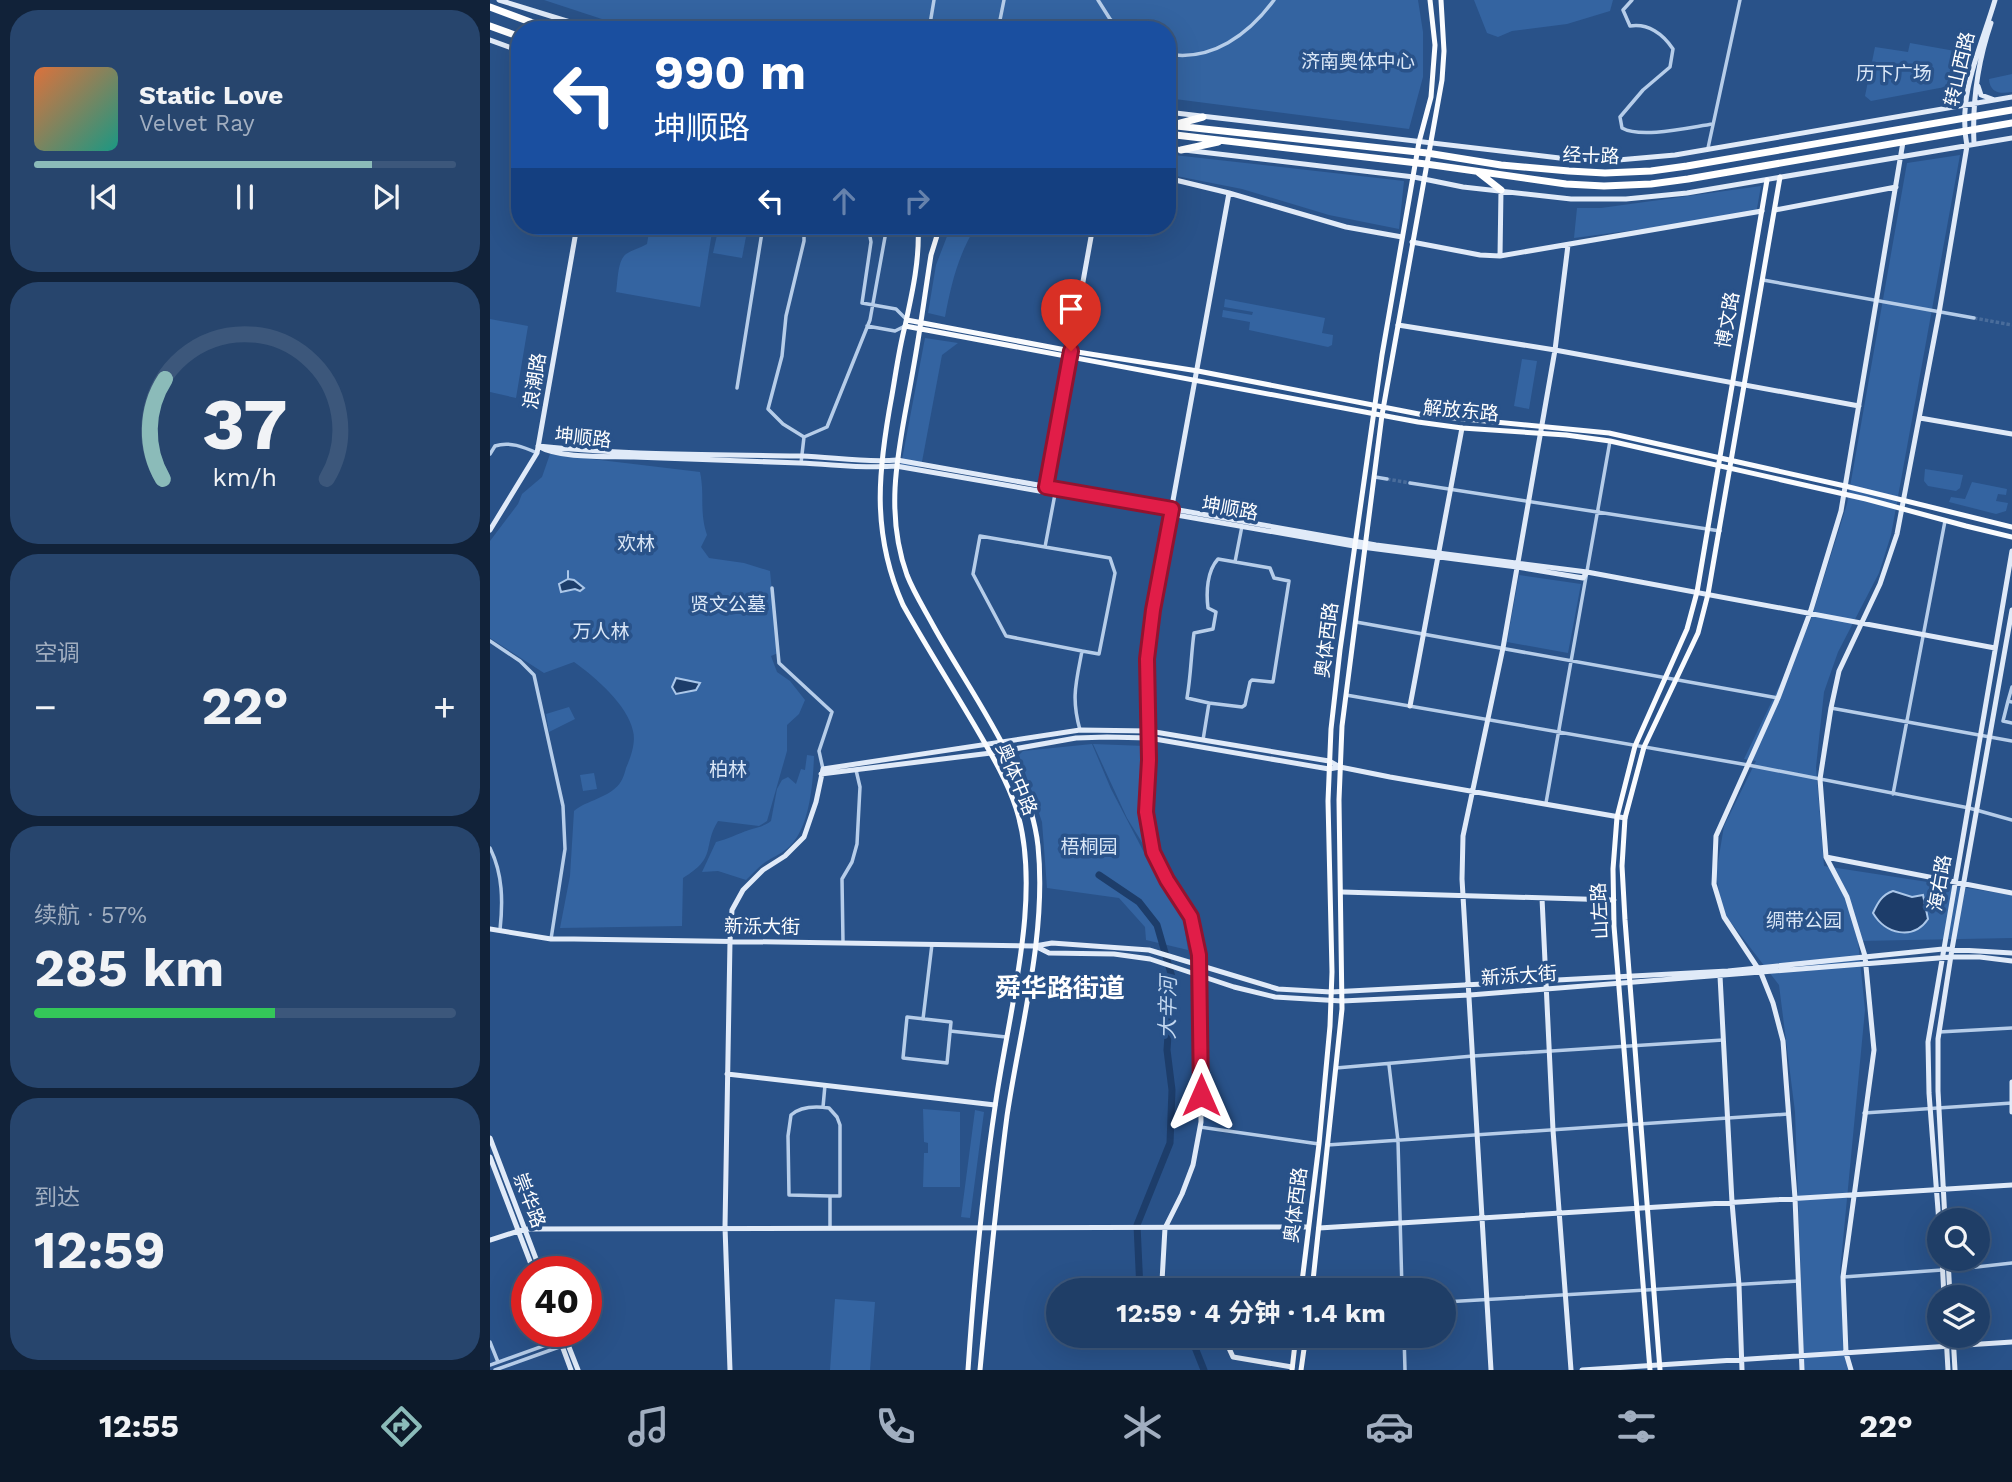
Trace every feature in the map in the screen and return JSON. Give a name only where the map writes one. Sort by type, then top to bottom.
[{"type":"highway","points":[[491,4],[531,21]]},
{"type":"highway","points":[[490,26],[511,34]]},
{"type":"highway","name":"经十路","points":[[1176,126],[1427,153],[1501,166],[1605,173],[1651,172],[2012,110]]},
{"type":"highway","points":[[1176,124],[1203,117]]},
{"type":"highway","name":"经十路","points":[[1416,163],[1566,184],[1651,184],[2012,123]]},
{"type":"highway","points":[[1176,135],[1416,163]]},
{"type":"highway","points":[[1181,150],[1226,141]]},
{"type":"highway","points":[[1477,172],[1502,190]]},
{"type":"main road","name":"奥体西路","points":[[1302,1278],[1326,1080],[1331,1000],[1329,761],[1340,650],[1374,405],[1419,142],[1429,108],[1434,74],[1435,45],[1430,0]]},
{"type":"main road","name":"奥体西路","points":[[1313,1278],[1343,992],[1340,745],[1382,415],[1442,80],[1444,51],[1441,0]]},
{"type":"main road","name":"博文路","points":[[1731,468],[1780,177]]},
{"type":"main road","name":"博文路","points":[[1718,465],[1767,180]]},
{"type":"main road","name":"奥体中路","points":[[917,235],[915,276],[880,464],[879,495],[883,546],[894,583],[908,615],[991,753],[1016,808],[1023,835],[1026,896],[978,1229],[968,1370]]},
{"type":"main road","name":"奥体中路","points":[[937,235],[931,255],[897,463],[893,507],[896,532],[908,576],[921,604],[1012,765],[1035,825],[1039,867],[1035,946],[1007,1116],[980,1370]]},
{"type":"main road","name":"解放东路","points":[[906,323],[1462,428],[1609,433],[1845,486],[1945,520],[2012,537]]},
{"type":"main road","name":"解放东路","points":[[1071,354],[1198,370],[1458,420],[1541,429],[1610,441],[1844,494],[2012,527]]},
{"type":"main road","name":"山左路","points":[[1650,1367],[1613,869],[1617,816],[1634,746],[1687,629],[1697,592],[1718,465]]},
{"type":"main road","name":"山左路","points":[[1660,1367],[1622,866],[1625,818],[1644,747],[1698,633],[1709,594],[1731,468]]},
{"type":"main road","points":[[1292,1369],[1294,1348]]},
{"type":"main road","points":[[1301,1370],[1304,1348]]},
{"type":"street","points":[[499,0],[567,21]]},
{"type":"street","points":[[930,21],[934,0]]},
{"type":"street","points":[[1000,21],[1004,0]]},
{"type":"street","points":[[1098,0],[1110,19],[1107,21]]},
{"type":"street","points":[[1176,54],[1196,55],[1233,41],[1251,26],[1274,0]]},
{"type":"street","points":[[1632,0],[1623,10],[1630,26],[1647,26],[1667,39],[1673,49],[1670,67],[1643,90],[1620,117],[1622,128],[1628,132],[1652,132],[1713,124]]},
{"type":"street","points":[[1708,149],[1740,0]]},
{"type":"street","name":"转山西路","points":[[1974,145],[1973,104],[1983,50],[1997,0]]},
{"type":"street","name":"转山西路","points":[[1967,146],[1964,106],[1976,55],[1997,0]]},
{"type":"street","points":[[490,40],[511,48]]},
{"type":"street","points":[[1977,79],[1981,94],[1995,100]]},
{"type":"street","points":[[1973,104],[2012,97]]},
{"type":"street","name":"经十路","points":[[1176,113],[1568,159],[1618,160],[1647,159],[1973,104]]},
{"type":"street","points":[[1176,150],[1414,177],[1571,199],[1626,199],[1687,193],[2012,138]]},
{"type":"street","points":[[1802,1370],[1795,1198],[1783,1041],[1773,1003],[1761,973],[1755,968],[1724,917],[1714,884],[1716,836],[1777,698],[1810,613],[1841,511],[1903,142]]},
{"type":"street","points":[[1851,1370],[1846,1353],[1843,1277],[1852,1195],[1874,1050],[1865,956],[1847,897],[1826,857],[1821,779],[1839,671],[1880,584],[1897,534],[1940,313],[1967,146]]},
{"type":"street","points":[[1176,180],[1346,227],[1402,237]]},
{"type":"street","points":[[1774,210],[1896,187]]},
{"type":"street","points":[[1500,256],[1502,190]]},
{"type":"street","points":[[1162,1278],[1165,1228],[1193,1165],[1200,1127],[1200,965],[1191,917],[1153,852],[1146,812],[1149,734],[1146,704],[1147,659],[1153,610],[1229,193]]},
{"type":"street","points":[[1412,242],[1480,255],[1500,256],[1762,211]]},
{"type":"street","name":"浪潮路","points":[[490,530],[538,450],[575,235]]},
{"type":"street","points":[[737,388],[762,235]]},
{"type":"street","points":[[804,235],[786,316],[782,356],[768,409],[783,424],[804,437]]},
{"type":"street","points":[[867,327],[895,331],[906,323],[897,309],[862,303],[870,235]]},
{"type":"street","points":[[804,437],[827,427],[867,327],[885,235]]},
{"type":"street","points":[[1046,487],[1091,235]]},
{"type":"street","points":[[871,242],[883,244]]},
{"type":"street","points":[[1491,1370],[1463,836],[1503,648],[1555,350],[1568,245]]},
{"type":"street","points":[[1763,280],[1974,318]]},
{"type":"street","points":[[1398,325],[1555,350],[1858,406]]},
{"type":"street","points":[[1920,418],[2012,434]]},
{"type":"street","points":[[1410,706],[1462,428]]},
{"type":"street","points":[[801,459],[804,437]]},
{"type":"street","points":[[1546,803],[1610,441]]},
{"type":"street","points":[[490,454],[495,446],[504,443],[538,450]]},
{"type":"street","name":"坤顺路","points":[[538,450],[897,463],[1046,487],[1056,491]]},
{"type":"street","name":"坤顺路","points":[[897,463],[1355,543]]},
{"type":"street","points":[[1374,477],[1387,479]]},
{"type":"street","points":[[1410,483],[1720,531]]},
{"type":"street","points":[[1045,547],[1056,491]]},
{"type":"street","name":"坤顺路","points":[[1172,511],[1242,526],[1355,543],[1517,565],[1526,562],[1587,572],[1995,648]]},
{"type":"street","points":[[1893,794],[1945,520]]},
{"type":"street","points":[[1235,562],[1242,526]]},
{"type":"street","points":[[980,536],[1110,558],[1115,573],[1099,654],[1082,651],[1006,636],[973,574],[980,536]]},
{"type":"street","name":"海右路","points":[[1943,1208],[1930,1109],[1928,1042],[2012,551]]},
{"type":"street","points":[[1218,559],[1270,568],[1274,578],[1289,582],[1273,682],[1252,680],[1245,705],[1242,707],[1209,703],[1187,698],[1193,667],[1190,661],[1194,632],[1213,629],[1216,612],[1208,608],[1206,597],[1212,566],[1218,559]]},
{"type":"street","points":[[730,1370],[725,1227],[732,910],[743,890],[804,837],[816,802],[822,771],[819,751],[832,712],[779,663],[772,588]]},
{"type":"street","name":"海右路","points":[[1939,1208],[1939,1032],[2012,610]]},
{"type":"street","points":[[1356,622],[1777,698]]},
{"type":"street","points":[[490,641],[520,661],[534,675],[563,806],[565,849],[551,939]]},
{"type":"street","points":[[1080,730],[1074,706],[1074,688],[1082,651]]},
{"type":"street","points":[[2012,687],[2003,721],[2012,723]]},
{"type":"street","points":[[1346,695],[1748,765],[1969,808],[2012,820]]},
{"type":"street","points":[[1203,740],[1209,703]]},
{"type":"street","points":[[1831,708],[2012,741]]},
{"type":"street","points":[[822,771],[1080,730],[1149,734],[1329,761],[1340,767],[1625,818]]},
{"type":"street","points":[[822,771],[991,753],[1076,738],[1149,734],[1329,769],[1340,767]]},
{"type":"street","points":[[843,942],[842,879],[858,844],[860,787],[856,769]]},
{"type":"street","points":[[490,848],[498,865],[502,896],[500,930]]},
{"type":"street","points":[[1826,857],[2012,893]]},
{"type":"street","points":[[1342,892],[1614,901]]},
{"type":"street","points":[[1542,898],[1553,1130],[1571,1370]]},
{"type":"street","name":"新泺大街","points":[[490,929],[551,939],[1035,946],[1052,943],[1116,946],[1152,951],[1278,989],[1331,992],[1470,986],[1619,975],[1630,978],[1720,976],[1951,957],[2012,961]]},
{"type":"street","points":[[923,1018],[932,944]]},
{"type":"street","name":"新泺大街","points":[[1035,946],[1049,953],[1114,954],[1166,964],[1234,987],[1275,997],[1342,1001],[1470,995],[1620,983],[1630,978],[1943,948],[2012,953]]},
{"type":"street","points":[[1720,976],[1742,1370]]},
{"type":"street","points":[[907,1017],[951,1022],[950,1031],[947,1063],[903,1058],[907,1017]]},
{"type":"street","points":[[1939,1032],[2012,1028]]},
{"type":"street","points":[[950,1031],[1006,1037]]},
{"type":"street","points":[[1336,1068],[1723,1040]]},
{"type":"street","points":[[1389,1064],[1398,1141],[1402,1278]]},
{"type":"street","points":[[727,1074],[995,1105]]},
{"type":"street","points":[[2012,1082],[2012,1112]]},
{"type":"street","points":[[823,1107],[825,1085]]},
{"type":"street","points":[[1864,1113],[2012,1104]]},
{"type":"street","points":[[811,1106],[829,1108],[837,1117],[839,1125],[840,1196],[830,1196],[789,1195],[790,1115],[811,1106]]},
{"type":"street","points":[[1327,1145],[1788,1114]]},
{"type":"street","points":[[1200,1127],[1319,1144]]},
{"type":"street","name":"崇华路","points":[[490,1138],[529,1256]]},
{"type":"street","name":"崇华路","points":[[490,1157],[534,1256]]},
{"type":"street","points":[[1319,1227],[2012,1185]]},
{"type":"street","points":[[830,1196],[830,1228]]},
{"type":"street","points":[[490,1240],[521,1229],[1308,1227]]},
{"type":"street","points":[[1990,1265],[2012,1263]]},
{"type":"street","points":[[1843,1277],[1930,1271]]},
{"type":"street","points":[[1456,1301],[1798,1281]]},
{"type":"street","points":[[490,1342],[498,1362]]},
{"type":"street","points":[[1990,1343],[2012,1342]]},
{"type":"street","points":[[490,1365],[548,1347]]},
{"type":"street","points":[[495,1370],[551,1347]]},
{"type":"street","points":[[562,1347],[571,1370]]},
{"type":"street","points":[[569,1347],[578,1370]]},
{"type":"street","points":[[1229,1348],[1233,1357],[1292,1369]]},
{"type":"street","points":[[1404,1348],[1405,1370]]},
{"type":"street","points":[[1583,1370],[1927,1348]]},
{"type":"street","points":[[1948,1370],[1950,1348]]},
{"type":"street","points":[[1950,1348],[1955,1370]]},
{"type":"green space","name":"济南奥体中心","points":[[544,0],[1418,0],[1423,32],[1423,77],[1409,129],[1176,99],[1176,21],[608,21]]},
{"type":"green space","points":[[1474,0],[1613,0],[1610,11],[1567,24],[1512,31],[1498,37],[1487,33]]},
{"type":"green space","name":"历下广场","points":[[1910,43],[1972,54],[1966,83],[1871,101],[1865,96],[1875,47],[1908,52]]},
{"type":"green space","points":[[2012,74],[2012,92],[2000,92],[1991,87],[1989,79]]},
{"type":"green space","points":[[1176,155],[1404,181],[1399,229],[1329,215],[1242,189],[1176,176]]},
{"type":"green space","name":"绸带公园","points":[[1960,155],[1891,535],[1879,573],[1838,652],[1824,692],[1816,767],[1824,866],[2012,895],[2012,938],[1858,941],[1865,1010],[1840,1272],[1850,1370],[1804,1370],[1795,1112],[1779,985],[1722,911],[1716,874],[1724,826],[1756,761],[1744,759],[1810,622],[1847,504],[1907,163]]},
{"type":"green space","points":[[1761,186],[1756,214],[1574,238],[1577,208],[1601,208]]},
{"type":"green space","points":[[648,235],[712,235],[700,307],[616,292],[619,266],[623,257],[647,244]]},
{"type":"green space","points":[[717,235],[746,235],[742,258],[713,253]]},
{"type":"green space","points":[[948,235],[971,235],[956,270],[945,317],[928,313],[936,265]]},
{"type":"green space","points":[[1225,299],[1325,318],[1322,333],[1333,335],[1332,345],[1328,347],[1249,330],[1250,322],[1222,317],[1223,310],[1252,315],[1253,312],[1224,307]]},
{"type":"green space","points":[[490,319],[528,326],[516,398],[490,392]]},
{"type":"green space","points":[[925,338],[958,343],[942,355],[921,467],[901,465]]},
{"type":"green space","points":[[1522,359],[1537,361],[1529,409],[1514,406]]},
{"type":"green space","points":[[550,454],[700,472],[707,535],[701,547],[709,558],[744,563],[770,571],[778,653],[771,656],[777,672],[790,681],[805,700],[799,714],[787,725],[787,751],[767,821],[759,826],[718,821],[705,858],[694,871],[683,878],[682,926],[560,928],[570,876],[574,811],[610,792],[620,783],[634,740],[630,721],[617,701],[574,662],[544,673],[490,638],[490,541],[518,504],[522,494],[542,477]]},
{"type":"green space","points":[[1925,469],[1963,475],[1960,488],[1956,491],[1928,486],[1924,481]]},
{"type":"green space","points":[[1972,482],[2007,489],[2006,495],[1998,494],[1996,501],[2008,503],[2006,511],[1996,514],[1949,502],[1951,497],[1965,499]]},
{"type":"green space","points":[[1519,575],[1581,584],[1568,653],[1507,642]]},
{"type":"green space","points":[[569,707],[575,719],[549,732],[546,714]]},
{"type":"green space","name":"梧桐园","points":[[1092,744],[1111,789],[1162,887],[1183,919],[1188,950],[1146,940],[1145,927],[1119,898],[1047,888],[1042,822],[1019,755],[1023,751]]},
{"type":"green space","points":[[1093,744],[1145,746],[1141,815],[1146,849],[1127,818]]},
{"type":"green space","points":[[807,755],[814,756],[809,804],[802,827],[790,846],[764,863],[746,880],[718,871],[702,872],[716,842],[771,821],[777,789],[782,780],[788,777],[796,784],[801,769],[805,770]]},
{"type":"green space","points":[[594,773],[597,789],[583,791],[580,775]]},
{"type":"green space","points":[[923,1109],[960,1112],[960,1187],[923,1187],[924,1153],[928,1153],[928,1143],[924,1142]]},
{"type":"green space","points":[[975,1110],[984,1112],[970,1218],[961,1217]]},
{"type":"green space","points":[[835,1299],[875,1302],[870,1370],[830,1370]]},
{"type":"shaded area","points":[[568,579],[584,588],[580,591],[575,589],[561,592],[559,584]]},
{"type":"shaded area","points":[[676,678],[700,683],[696,690],[676,694],[672,687]]},
{"type":"shaded area","points":[[1893,891],[1912,897],[1923,895],[1928,919],[1922,926],[1915,930],[1899,932],[1878,920],[1873,913],[1875,909],[1883,897]]},
{"type":"waterway","points":[[568,571],[568,579]]},
{"type":"waterway","name":"大辛河","points":[[1099,875],[1139,902],[1157,925],[1172,977],[1167,1050],[1172,1090],[1170,1143],[1137,1225],[1139,1278]]},
{"type":"waterway","name":"大辛河","points":[[1195,1348],[1204,1370]]},
{"type":"tunnel","points":[[1974,318],[2012,325]]},
{"type":"tunnel","points":[[1387,479],[1410,483]]},
{"type":"district","name":"舜华路街道","points":[[1060,988]]},
{"type":"route","points":[[1071,351],[1046,487],[1172,509],[1153,610],[1147,659],[1149,760],[1146,812],[1147,829],[1156,861],[1191,917],[1199,955],[1201,1095]]},
{"type":"park label","name":"欢林","points":[[636,543]]},
{"type":"park label","name":"贤文公墓","points":[[728,604]]},
{"type":"park label","name":"万人林","points":[[601,631]]},
{"type":"park label","name":"柏林","points":[[728,769]]}]
